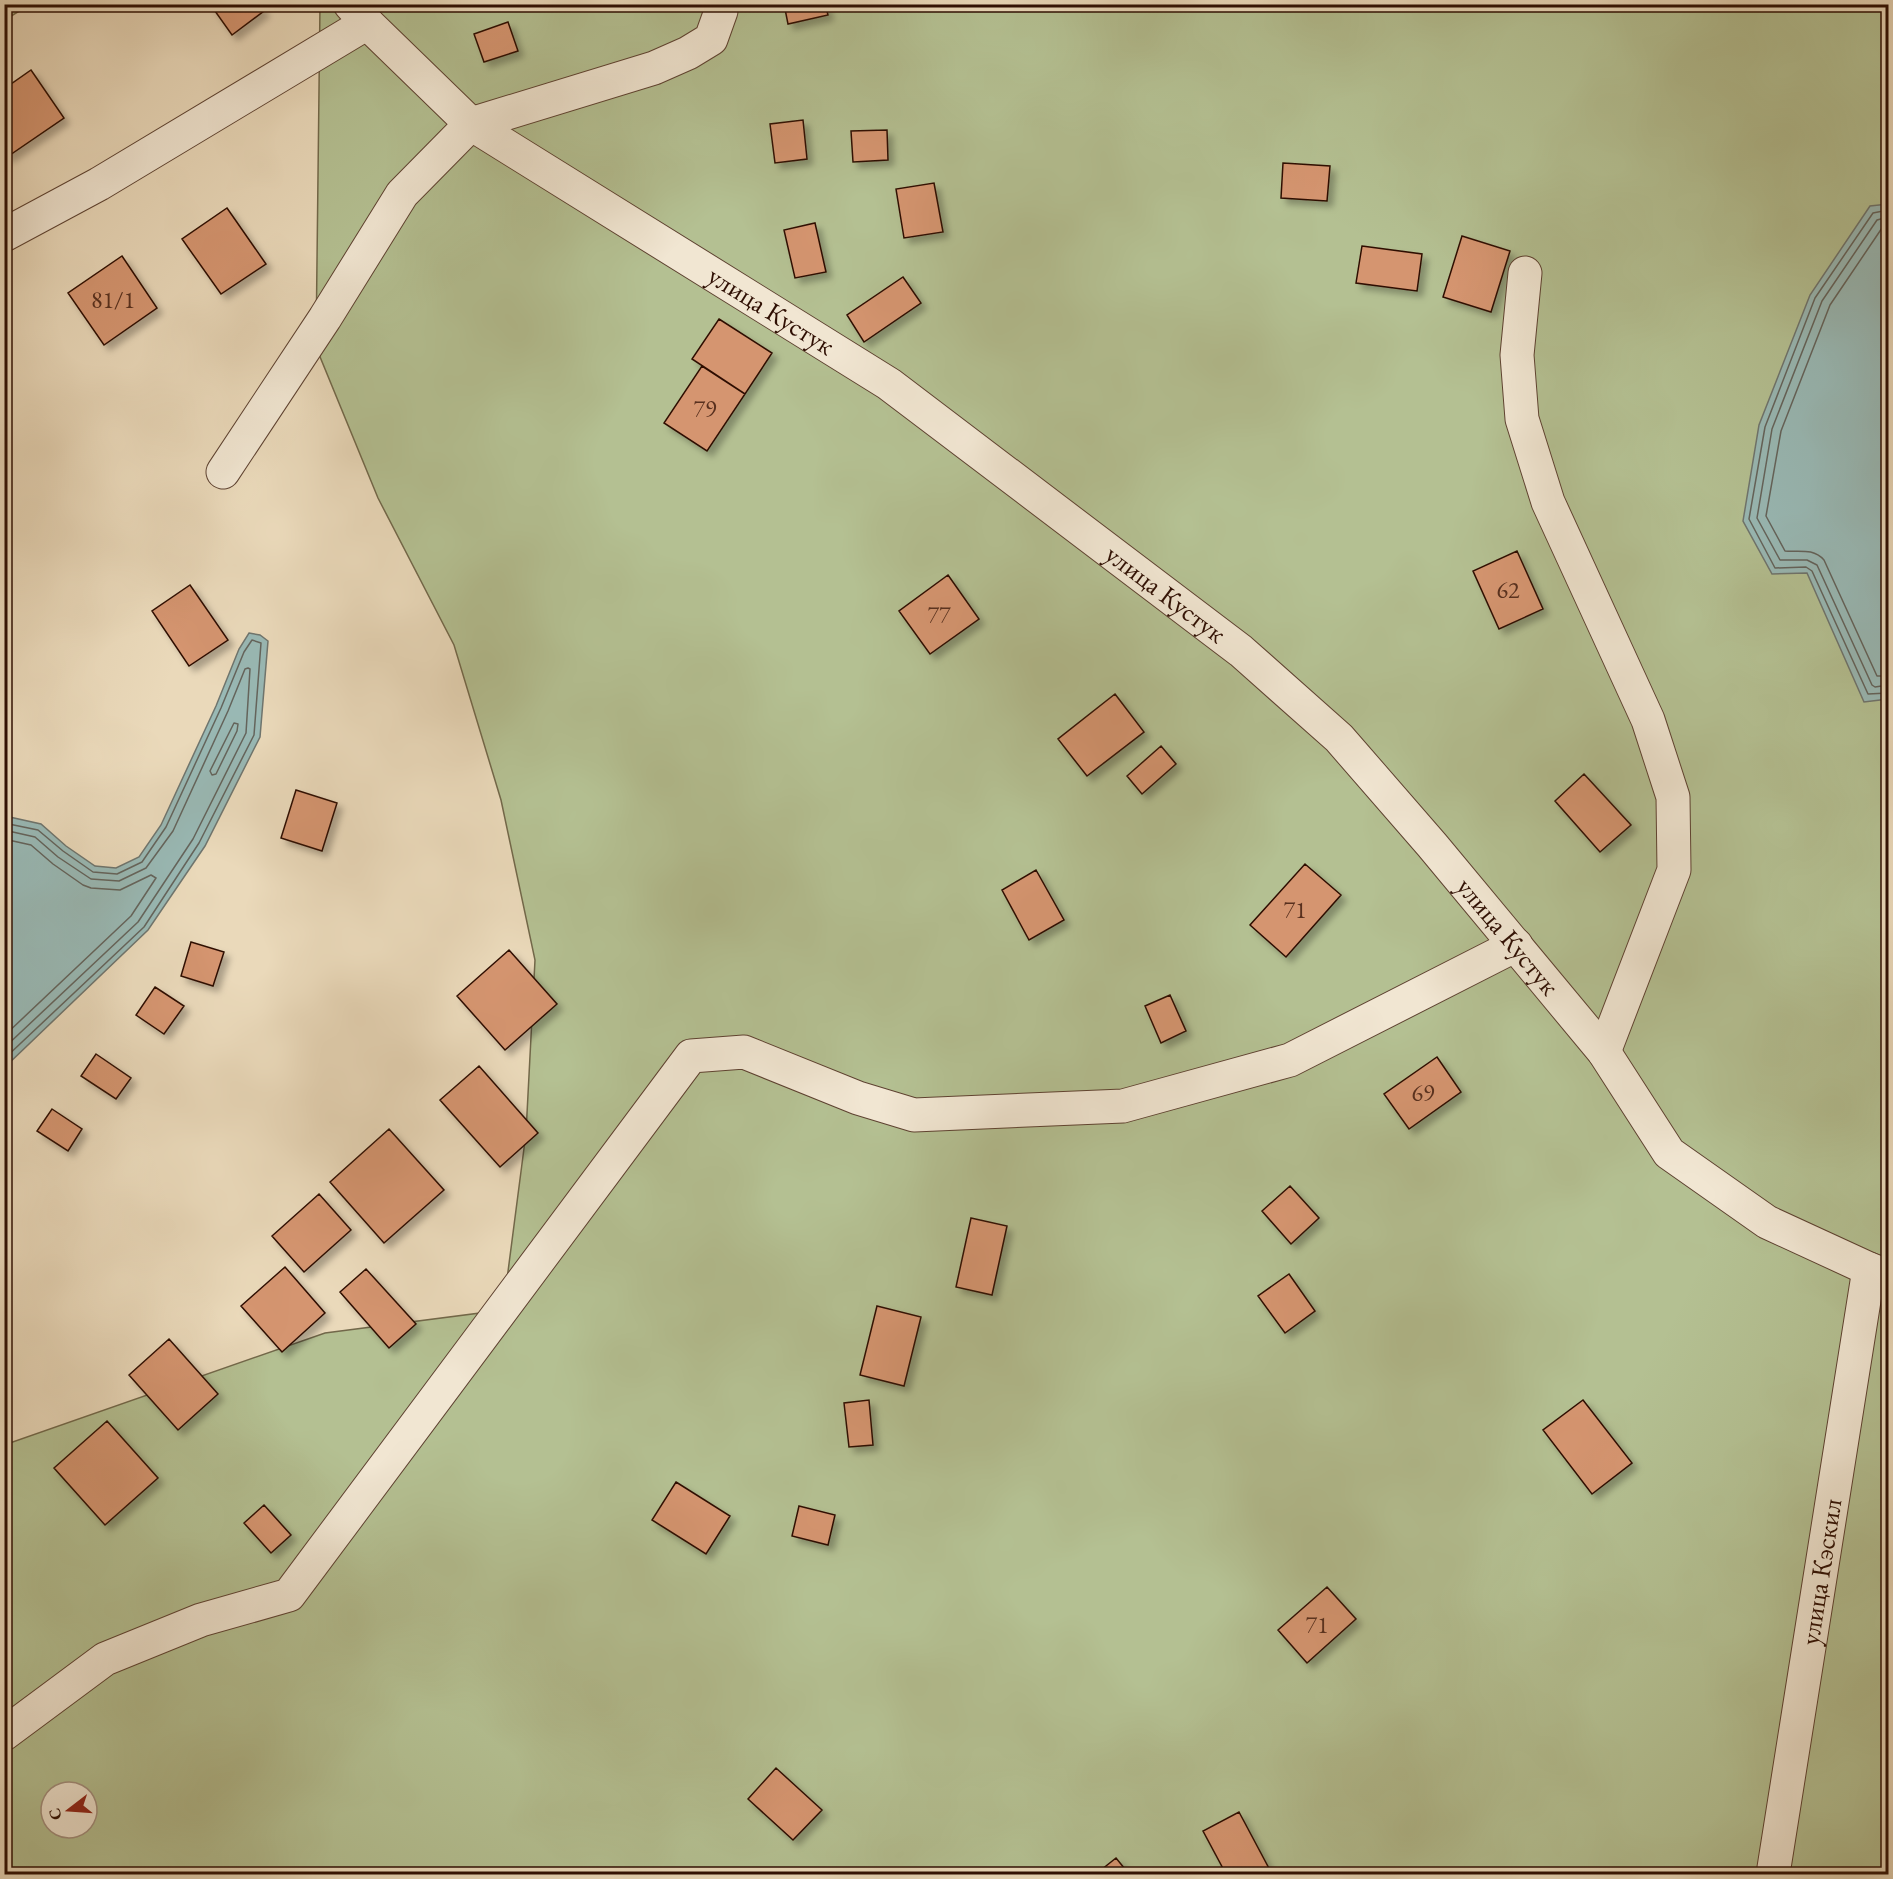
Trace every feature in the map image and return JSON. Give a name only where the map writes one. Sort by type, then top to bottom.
[{"type":"street","points":[[223,472],[325,318],[402,194],[471,124],[654,68],[688,53],[711,39],[721,4]]},
{"type":"street","points":[[4,235],[99,184],[358,14]]},
{"type":"street","name":"улица Кустук","points":[[358,14],[471,124],[889,384],[1241,651],[1339,738],[1432,845],[1604,1052],[1669,1153],[1767,1222],[1879,1273]]},
{"type":"street","points":[[1526,273],[1517,355],[1522,419],[1548,502],[1648,720],[1673,797],[1674,870],[1604,1052]]},
{"type":"street","points":[[4,1734],[105,1659],[201,1620],[289,1595],[691,1056],[744,1052],[858,1098],[914,1115],[1123,1106],[1290,1060],[1516,945]]},
{"type":"street","name":"улица Кэскил","points":[[1773,1875],[1879,1273]]},
{"type":"green space","points":[[5,4],[29,4],[29,5],[5,20]]},
{"type":"green space","points":[[320,5],[1888,5],[1888,1874],[5,1874],[4,1445],[325,1333],[503,1310],[526,1133],[535,960],[501,800],[454,645],[378,498],[316,347]]},
{"type":"water","points":[[1888,204],[1888,699],[1864,702],[1807,573],[1772,574],[1743,521],[1759,425],[1810,295],[1870,206]]},
{"type":"water","points":[[249,633],[260,635],[268,641],[260,737],[205,846],[148,930],[5,1067],[5,816],[41,824],[66,846],[95,866],[116,868],[139,857],[161,825],[216,706],[239,649]]},
{"type":"building","points":[[210,4],[259,4],[264,11],[232,35]]},
{"type":"building","points":[[784,4],[825,4],[828,15],[788,24]]},
{"type":"building","points":[[508,22],[518,51],[484,62],[474,34]]},
{"type":"building","points":[[31,70],[64,118],[7,157],[4,153],[4,89]]},
{"type":"building","points":[[803,120],[807,159],[775,163],[770,124]]},
{"type":"building","points":[[887,130],[888,160],[853,162],[851,131]]},
{"type":"building","points":[[1283,163],[1330,166],[1327,201],[1281,198]]},
{"type":"building","points":[[934,183],[943,232],[904,238],[896,189]]},
{"type":"building","points":[[227,208],[266,264],[221,294],[182,239]]},
{"type":"building","points":[[815,223],[826,272],[795,278],[784,230]]},
{"type":"building","points":[[1462,236],[1510,251],[1491,312],[1443,297]]},
{"type":"building","points":[[1362,246],[1422,254],[1417,291],[1356,283]]},
{"type":"building","points":[[122,256],[157,308],[104,345],[68,293]]},
{"type":"building","points":[[903,277],[921,303],[864,342],[847,315]]},
{"type":"building","points":[[719,319],[772,353],[745,394],[692,359]]},
{"type":"building","points":[[702,366],[745,394],[707,451],[664,423]]},
{"type":"building","points":[[1517,551],[1543,609],[1499,629],[1473,571]]},
{"type":"building","points":[[948,575],[979,619],[930,654],[899,611]]},
{"type":"building","points":[[190,585],[228,640],[189,666],[152,611]]},
{"type":"building","points":[[1115,694],[1144,732],[1087,776],[1058,739]]},
{"type":"building","points":[[1161,746],[1176,764],[1142,794],[1127,776]]},
{"type":"building","points":[[1584,774],[1631,825],[1600,852],[1555,801]]},
{"type":"building","points":[[296,790],[337,803],[322,851],[281,838]]},
{"type":"building","points":[[1305,864],[1341,895],[1286,957],[1250,925]]},
{"type":"building","points":[[1036,870],[1064,920],[1029,940],[1002,890]]},
{"type":"building","points":[[191,942],[224,952],[213,986],[181,976]]},
{"type":"building","points":[[509,950],[557,1004],[505,1050],[457,996]]},
{"type":"building","points":[[155,987],[184,1006],[164,1034],[136,1015]]},
{"type":"building","points":[[1170,995],[1186,1031],[1161,1043],[1145,1006]]},
{"type":"building","points":[[96,1054],[131,1078],[116,1099],[81,1076]]},
{"type":"building","points":[[1437,1057],[1461,1092],[1409,1129],[1384,1094]]},
{"type":"building","points":[[479,1066],[538,1133],[500,1167],[440,1100]]},
{"type":"building","points":[[52,1109],[82,1129],[68,1151],[37,1131]]},
{"type":"building","points":[[389,1129],[444,1190],[384,1243],[330,1182]]},
{"type":"building","points":[[1290,1186],[1319,1218],[1291,1244],[1262,1211]]},
{"type":"building","points":[[319,1194],[351,1230],[304,1272],[272,1236]]},
{"type":"building","points":[[971,1218],[1007,1226],[992,1295],[956,1287]]},
{"type":"building","points":[[285,1267],[325,1313],[282,1352],[241,1306]]},
{"type":"building","points":[[366,1269],[416,1324],[389,1348],[340,1292]]},
{"type":"building","points":[[1289,1274],[1315,1311],[1285,1333],[1258,1296]]},
{"type":"building","points":[[877,1306],[921,1317],[904,1386],[860,1375]]},
{"type":"building","points":[[169,1339],[218,1394],[178,1430],[129,1375]]},
{"type":"building","points":[[869,1400],[873,1445],[849,1447],[844,1403]]},
{"type":"building","points":[[1583,1400],[1632,1463],[1592,1494],[1543,1430]]},
{"type":"building","points":[[107,1421],[158,1478],[105,1525],[54,1468]]},
{"type":"building","points":[[676,1482],[730,1516],[706,1554],[652,1520]]},
{"type":"building","points":[[264,1505],[291,1535],[271,1553],[244,1523]]},
{"type":"building","points":[[799,1506],[835,1515],[828,1545],[792,1536]]},
{"type":"building","points":[[1327,1587],[1356,1619],[1307,1663],[1278,1630]]},
{"type":"building","points":[[776,1768],[822,1810],[793,1840],[748,1799]]},
{"type":"building","points":[[1239,1812],[1272,1874],[1226,1874],[1203,1831]]},
{"type":"building","points":[[1116,1858],[1129,1874],[1096,1874]]}]
